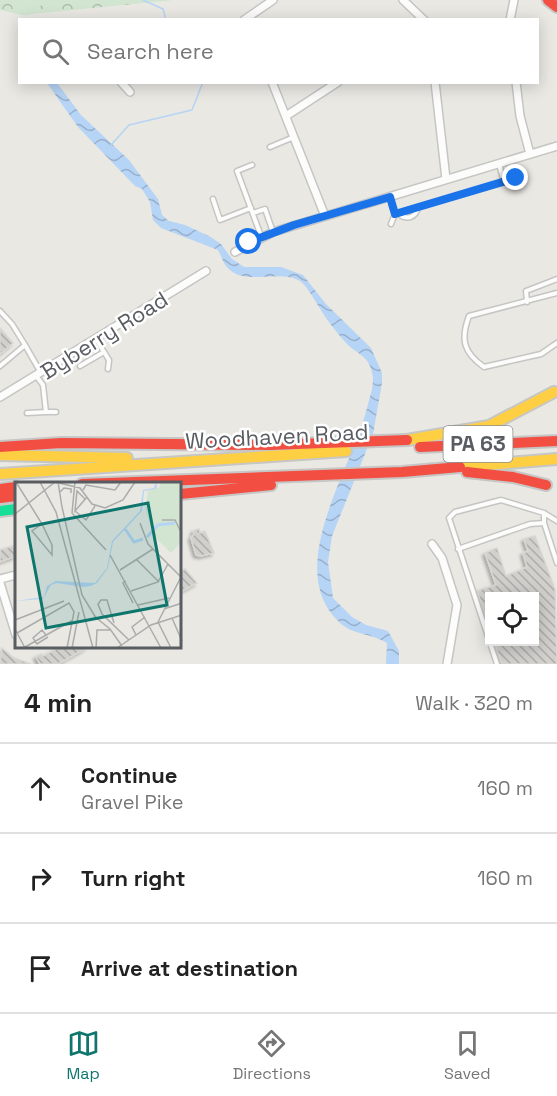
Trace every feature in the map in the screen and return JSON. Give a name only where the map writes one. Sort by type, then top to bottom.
[{"type":"main road","points":[[548,0],[557,7]]},
{"type":"main road","points":[[370,446],[418,440],[489,426],[555,391]]},
{"type":"main road","points":[[400,447],[463,438],[487,431],[527,413],[555,391]]},
{"type":"main road","name":"Woodhaven Road","points":[[0,474],[350,447],[557,441]]},
{"type":"main road","points":[[0,447],[61,443],[350,447]]},
{"type":"main road","points":[[0,455],[215,459]]},
{"type":"main road","name":"Woodhaven Road","points":[[178,482],[359,477],[557,459]]},
{"type":"main road","points":[[402,472],[480,470],[511,474],[557,490]]},
{"type":"main road","points":[[359,477],[460,472],[513,477],[546,485]]},
{"type":"main road","points":[[182,494],[338,478]]},
{"type":"main road","points":[[0,489],[15,487]]},
{"type":"main road","points":[[0,498],[15,496]]},
{"type":"main road","points":[[0,511],[15,509]]},
{"type":"street","points":[[247,18],[273,0]]},
{"type":"street","points":[[403,0],[422,18]]},
{"type":"street","points":[[510,18],[514,0]]},
{"type":"street","points":[[123,84],[130,92]]},
{"type":"street","points":[[273,84],[325,216]]},
{"type":"street","points":[[286,116],[335,84]]},
{"type":"street","points":[[435,84],[446,179]]},
{"type":"street","points":[[516,84],[520,116],[530,154]]},
{"type":"street","points":[[235,252],[261,236],[273,232],[557,146]]},
{"type":"street","name":"Byberry Road","points":[[0,397],[207,271]]},
{"type":"street","points":[[432,544],[442,558],[457,605],[447,664]]},
{"type":"street","points":[[0,579],[15,575]]},
{"type":"street","points":[[0,583],[15,632]]},
{"type":"lane","points":[[270,147],[295,137]]},
{"type":"lane","points":[[499,164],[504,182]]},
{"type":"lane","points":[[252,165],[237,171],[261,236]]},
{"type":"lane","points":[[392,224],[397,214],[516,178]]},
{"type":"lane","points":[[390,197],[397,214],[404,218],[410,218],[416,214],[418,207]]},
{"type":"lane","points":[[213,199],[220,220],[252,210],[265,209],[273,232]]},
{"type":"lane","points":[[527,303],[526,291],[557,279]]},
{"type":"lane","points":[[557,293],[527,303],[469,316],[463,332],[464,345],[470,357],[484,367],[541,354],[557,343]]},
{"type":"lane","points":[[0,311],[12,324],[25,345],[39,375],[43,385],[46,412]]},
{"type":"lane","points":[[96,339],[109,360],[108,369]]},
{"type":"lane","points":[[0,366],[25,345]]},
{"type":"lane","points":[[80,366],[104,352]]},
{"type":"lane","points":[[27,412],[56,412]]},
{"type":"lane","points":[[497,664],[448,522],[454,512],[501,500],[544,513],[557,521]]},
{"type":"lane","points":[[544,513],[544,523],[557,563]]},
{"type":"lane","points":[[458,549],[530,524],[544,523]]},
{"type":"green space","points":[[0,0],[174,0],[22,15],[0,10]]},
{"type":"green space","points":[[17,0],[49,0],[26,16]]},
{"type":"water","points":[[48,84],[58,84],[81,115],[129,160],[158,199],[162,215],[169,221],[185,225],[209,236],[221,244],[232,259],[244,267],[281,267],[303,275],[326,304],[371,348],[382,373],[373,434],[332,536],[328,562],[333,598],[352,617],[366,625],[388,631],[399,651],[399,664],[386,664],[387,643],[349,629],[338,621],[323,599],[317,573],[319,545],[327,516],[372,391],[373,375],[368,361],[341,337],[300,281],[282,276],[242,276],[226,266],[218,250],[161,228],[153,220],[150,202],[142,189],[135,186],[78,127]]},
{"type":"building","points":[[0,328],[13,343],[0,354]]},
{"type":"building","points":[[199,529],[200,533],[205,531],[214,553],[196,555],[191,538],[193,531]]},
{"type":"building","points":[[535,536],[555,589],[557,664],[502,664],[495,646],[539,646],[539,592],[485,592],[485,614],[477,591],[496,585],[485,553],[497,548],[506,576],[527,567],[523,553],[528,551],[524,539]]},
{"type":"building","points":[[15,545],[15,556],[0,562],[0,550]]},
{"type":"building","points":[[185,569],[197,583],[182,591],[182,571]]},
{"type":"building","points":[[2,648],[14,658],[31,664],[0,664]]},
{"type":"building","points":[[56,649],[84,649],[58,664],[40,664],[36,657],[41,654],[43,656]]},
{"type":"waterway","points":[[143,0],[163,9],[165,18]]},
{"type":"waterway","points":[[111,145],[129,125],[192,110],[202,84]]},
{"type":"traffic: fast","points":[[0,511],[15,509]]},
{"type":"traffic: slow","points":[[407,440],[489,426],[554,392]]},
{"type":"traffic: slow","points":[[0,474],[346,451]]},
{"type":"traffic: slow","points":[[0,455],[127,458]]},
{"type":"traffic: slow","points":[[460,467],[557,459]]},
{"type":"traffic: jam","points":[[548,0],[557,7]]},
{"type":"traffic: jam","points":[[0,447],[61,443],[269,445],[407,440]]},
{"type":"traffic: jam","points":[[420,447],[557,441]]},
{"type":"traffic: jam","points":[[135,482],[402,472],[460,467]]},
{"type":"traffic: jam","points":[[467,472],[513,477],[546,485]]},
{"type":"traffic: jam","points":[[182,494],[271,485]]},
{"type":"traffic: jam","points":[[0,489],[15,487]]},
{"type":"traffic: jam","points":[[0,498],[15,496]]},
{"type":"route","points":[[249,242],[294,225],[390,197],[395,214],[516,178]]}]
